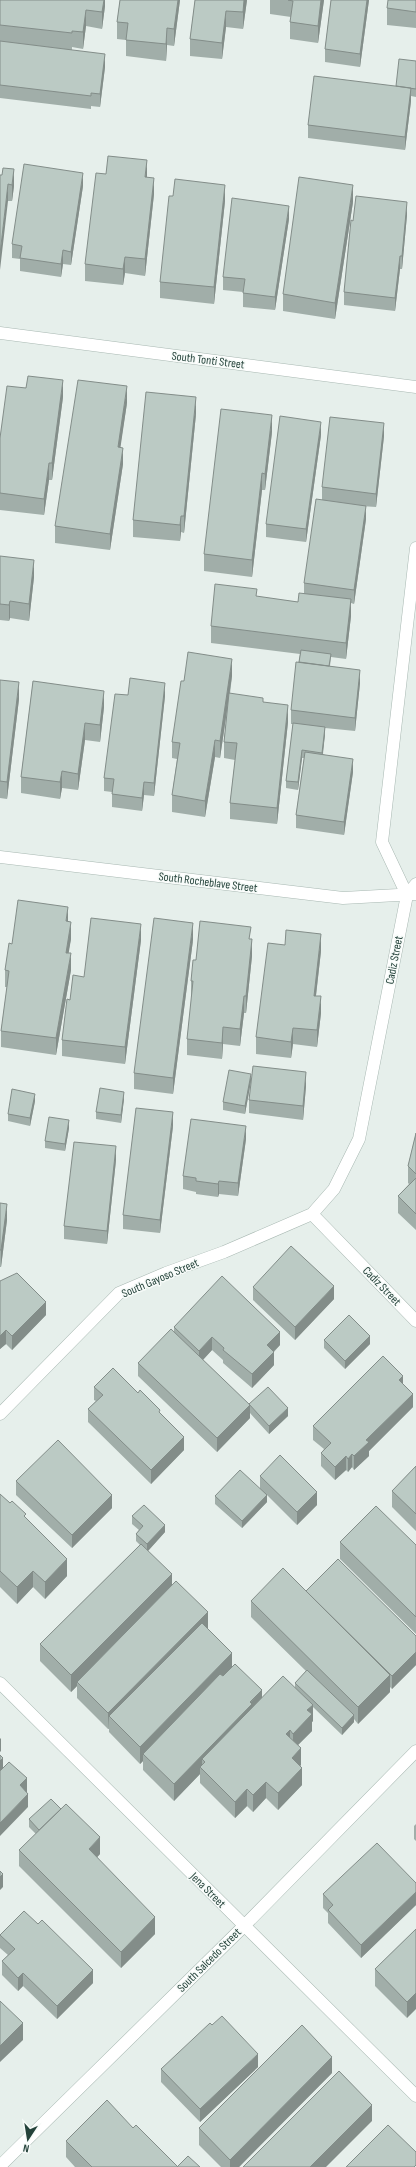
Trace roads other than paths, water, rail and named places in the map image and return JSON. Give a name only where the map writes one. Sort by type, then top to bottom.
[{"type":"street","name":"South Tonti Street","points":[[0,333],[416,387]]},
{"type":"street","points":[[411,895],[382,842],[416,548]]},
{"type":"street","name":"South Rocheblave Street","points":[[0,857],[343,898],[411,895]]},
{"type":"street","points":[[411,895],[416,884]]},
{"type":"street","name":"Cadiz Street","points":[[411,895],[359,1139],[334,1190],[312,1214],[416,1321]]},
{"type":"street","name":"South Gayoso Street","points":[[0,1414],[119,1293],[166,1272],[224,1252],[312,1214]]},
{"type":"street","name":"Jena Street","points":[[0,1683],[416,2096]]},
{"type":"street","name":"South Salcedo Street","points":[[0,2166],[244,1926],[416,1751]]}]
